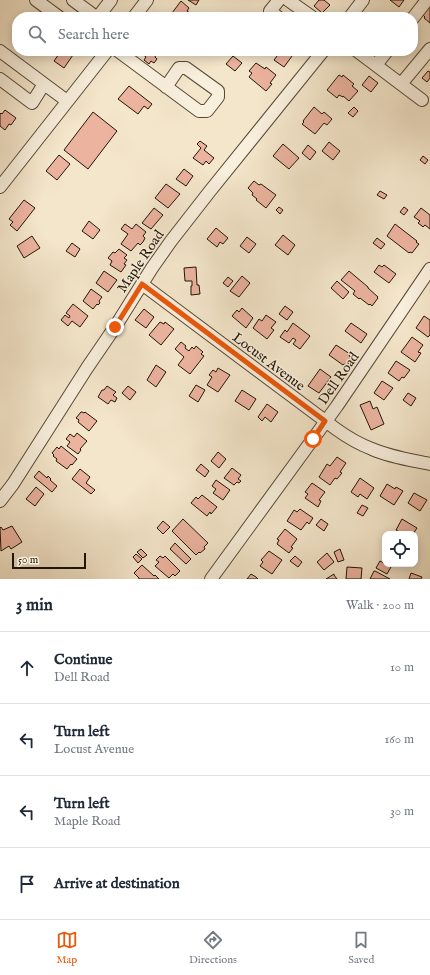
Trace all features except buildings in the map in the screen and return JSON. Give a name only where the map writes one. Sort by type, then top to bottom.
[{"type":"street","points":[[36,0],[52,12]]},
{"type":"street","points":[[73,0],[90,12]]},
{"type":"street","points":[[101,12],[111,0]]},
{"type":"street","points":[[138,12],[147,0]]},
{"type":"street","points":[[270,12],[279,0]]},
{"type":"street","points":[[288,0],[305,12]]},
{"type":"street","points":[[354,12],[363,0]]},
{"type":"street","points":[[418,12],[427,0]]},
{"type":"street","points":[[401,84],[430,49]]},
{"type":"street","points":[[0,51],[67,101]]},
{"type":"street","points":[[0,187],[103,56]]},
{"type":"street","points":[[125,56],[166,87]]},
{"type":"street","name":"Maple Road","points":[[0,501],[13,484],[152,268],[171,241],[319,56]]},
{"type":"street","points":[[364,56],[422,100]]},
{"type":"street","points":[[376,65],[383,56]]},
{"type":"street","points":[[0,79],[32,103],[44,84]]},
{"type":"street","name":"Dell Road","points":[[211,579],[337,406],[430,269]]},
{"type":"street","name":"Locust Avenue","points":[[142,284],[352,440],[372,450],[430,464]]},
{"type":"route","points":[[115,327],[142,284],[325,421],[313,439]]}]
